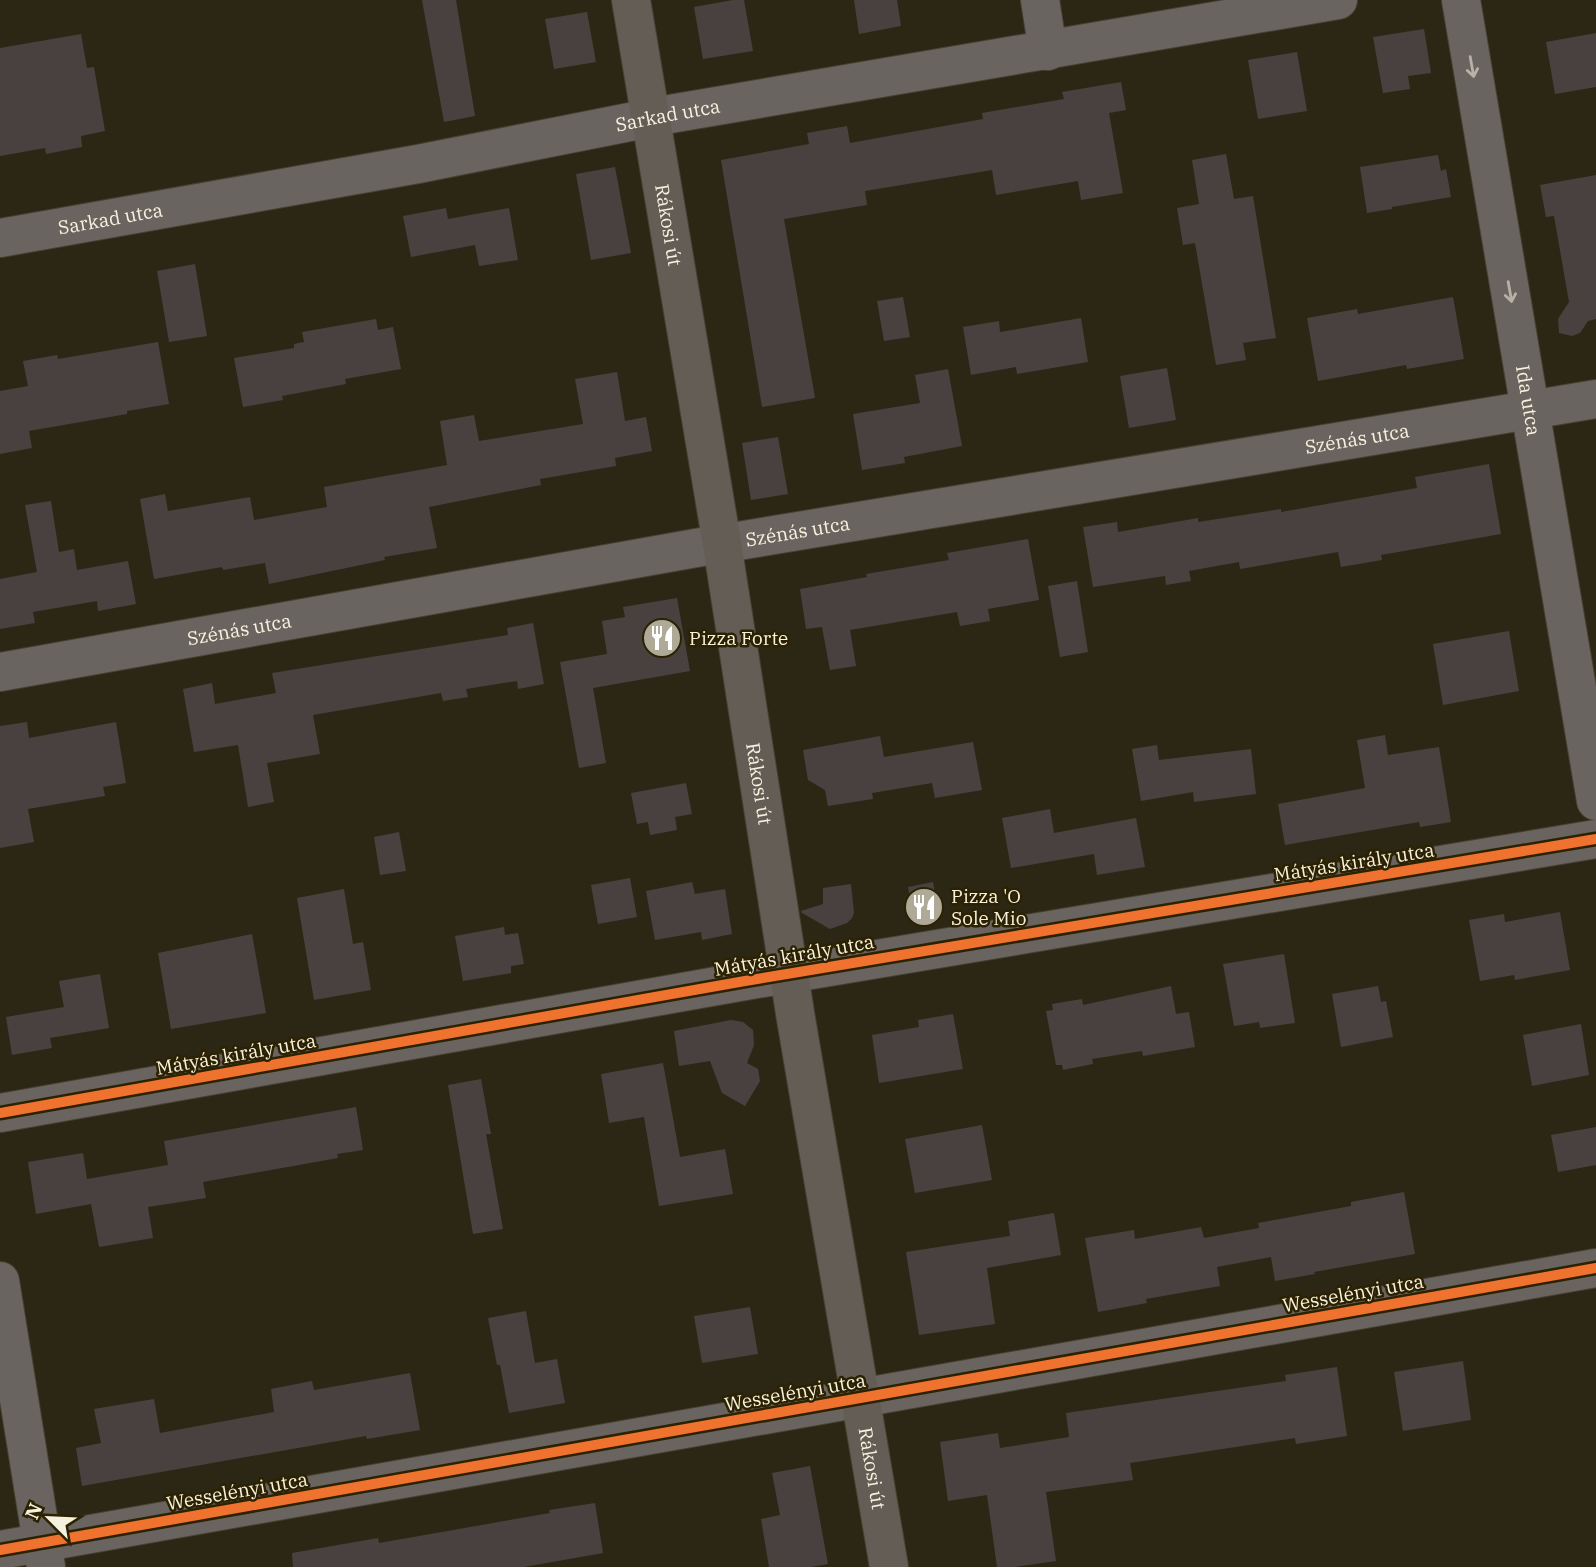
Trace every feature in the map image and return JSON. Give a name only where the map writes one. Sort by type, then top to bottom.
[{"type":"main road","name":"Rákosi út","points":[[631,0],[722,544],[789,974],[889,1567]]},
{"type":"street","points":[[1040,0],[1048,51]]},
{"type":"street","name":"Sarkad utca","points":[[0,238],[418,164],[650,117],[1338,0]]},
{"type":"street","name":"Ida utca","points":[[1461,0],[1596,801]]},
{"type":"street","name":"Szénás utca","points":[[0,672],[722,544],[1596,399]]},
{"type":"street","name":"Mátyás király utca","points":[[0,1114],[789,974],[1596,839]]},
{"type":"street","name":"Wesselényi utca","points":[[0,1550],[43,1555],[860,1398],[1596,1268]]},
{"type":"street","points":[[0,1281],[43,1555]]},
{"type":"building","points":[[422,0],[456,0],[475,116],[444,122]]},
{"type":"building","points":[[744,0],[753,51],[703,59],[694,7]]},
{"type":"building","points":[[854,0],[897,0],[901,26],[859,34]]},
{"type":"building","points":[[587,12],[596,62],[554,69],[545,19]]},
{"type":"building","points":[[1424,29],[1431,73],[1408,76],[1410,89],[1383,93],[1373,37]]},
{"type":"building","points":[[1596,33],[1596,87],[1555,94],[1546,42]]},
{"type":"building","points":[[81,34],[87,68],[94,67],[105,131],[81,136],[82,147],[46,154],[45,148],[0,156],[0,48]]},
{"type":"building","points":[[1297,52],[1307,111],[1258,119],[1248,60]]},
{"type":"building","points":[[1121,82],[1126,110],[1109,113],[1123,193],[1081,200],[1078,181],[996,195],[992,170],[865,191],[867,205],[784,219],[815,398],[762,407],[721,160],[809,144],[807,133],[847,126],[850,143],[983,119],[982,113],[1064,99],[1062,92]]},
{"type":"building","points":[[1226,154],[1234,199],[1253,196],[1276,338],[1243,343],[1246,360],[1216,365],[1195,243],[1183,245],[1177,208],[1199,204],[1192,160]]},
{"type":"building","points":[[1438,155],[1441,171],[1446,169],[1451,197],[1367,213],[1360,167]]},
{"type":"building","points":[[615,167],[631,253],[591,260],[576,174]]},
{"type":"building","points":[[1596,175],[1596,319],[1588,321],[1580,333],[1572,336],[1559,333],[1558,319],[1569,302],[1554,216],[1546,217],[1540,185]]},
{"type":"building","points":[[446,208],[448,219],[509,208],[518,260],[479,266],[475,245],[411,257],[403,216]]},
{"type":"building","points":[[195,264],[207,336],[169,342],[157,271]]},
{"type":"building","points":[[903,297],[910,337],[884,341],[877,301]]},
{"type":"building","points":[[1453,297],[1464,359],[1407,369],[1406,365],[1318,381],[1307,318],[1357,309],[1358,314]]},
{"type":"building","points":[[1081,318],[1088,362],[1017,374],[1016,367],[971,375],[963,327],[999,321],[1000,332]]},
{"type":"building","points":[[376,319],[378,330],[393,327],[401,369],[345,379],[346,384],[282,396],[283,400],[243,407],[234,358],[294,348],[294,344],[304,342],[302,332]]},
{"type":"building","points":[[158,342],[169,404],[29,431],[32,448],[0,454],[0,391],[28,386],[23,361],[57,355],[58,359]]},
{"type":"building","points":[[1167,368],[1176,420],[1129,428],[1120,376]]},
{"type":"building","points":[[948,369],[962,446],[904,457],[905,463],[862,470],[853,414],[920,403],[915,375]]},
{"type":"building","points":[[617,372],[625,421],[646,417],[652,451],[615,458],[616,466],[540,479],[541,485],[429,507],[437,548],[384,557],[385,560],[269,584],[265,563],[223,570],[222,567],[154,579],[140,499],[165,494],[168,511],[250,497],[254,520],[327,507],[324,487],[447,465],[440,421],[474,415],[479,441],[583,424],[575,379]]},
{"type":"building","points":[[778,437],[788,494],[751,500],[742,443]]},
{"type":"building","points":[[1489,464],[1501,534],[1381,555],[1382,560],[1341,567],[1338,552],[1240,569],[1239,562],[1189,571],[1191,581],[1166,585],[1165,576],[1093,587],[1083,527],[1117,522],[1118,532],[1198,518],[1198,522],[1281,509],[1281,512],[1417,488],[1415,477]]},
{"type":"building","points":[[51,501],[59,552],[74,549],[77,570],[128,561],[136,604],[98,611],[97,601],[33,612],[35,623],[0,629],[0,579],[37,572],[25,505]]},
{"type":"building","points":[[1028,539],[1039,600],[988,609],[990,621],[960,626],[957,612],[850,630],[856,666],[830,670],[822,627],[806,629],[800,589],[867,577],[866,574],[949,560],[947,553]]},
{"type":"building","points":[[1077,581],[1088,652],[1060,657],[1048,586]]},
{"type":"building","points":[[677,598],[690,671],[593,688],[606,763],[579,768],[560,662],[607,654],[602,621],[625,617],[623,607]]},
{"type":"building","points":[[533,623],[544,684],[518,689],[517,681],[466,689],[468,697],[443,701],[441,693],[313,715],[320,754],[267,763],[274,802],[248,807],[238,745],[194,752],[183,689],[212,683],[215,704],[276,693],[272,673],[508,635],[507,628]]},
{"type":"building","points":[[1509,631],[1519,691],[1443,705],[1433,644]]},
{"type":"building","points":[[27,722],[29,738],[116,722],[126,783],[103,787],[105,796],[28,809],[34,842],[0,848],[0,726]]},
{"type":"building","points":[[1385,735],[1388,755],[1439,747],[1451,822],[1420,827],[1419,822],[1285,845],[1278,804],[1365,788],[1357,740]]},
{"type":"building","points":[[880,736],[884,757],[973,742],[982,790],[935,798],[932,783],[872,793],[873,799],[828,806],[825,790],[808,780],[803,750]]},
{"type":"building","points":[[1157,745],[1159,760],[1251,749],[1256,794],[1194,802],[1193,792],[1141,801],[1132,749]]},
{"type":"building","points":[[686,783],[692,814],[675,817],[677,830],[650,835],[648,822],[637,824],[631,793]]},
{"type":"building","points":[[1050,809],[1054,833],[1136,818],[1145,867],[1097,875],[1094,854],[1011,868],[1002,818]]},
{"type":"building","points":[[399,832],[406,871],[380,875],[374,837]]},
{"type":"building","points":[[630,878],[637,917],[598,924],[591,885]]},
{"type":"building","points":[[692,882],[695,894],[725,889],[732,934],[702,940],[701,932],[655,940],[646,891]]},
{"type":"building","points":[[933,882],[939,915],[913,919],[908,887]]},
{"type":"building","points":[[851,884],[854,913],[847,923],[830,929],[802,913],[801,911],[823,904],[823,888]]},
{"type":"building","points":[[344,889],[353,944],[363,942],[371,990],[314,1000],[297,898]]},
{"type":"building","points":[[1560,912],[1570,970],[1515,980],[1514,975],[1480,981],[1469,920],[1504,914],[1505,922]]},
{"type":"building","points":[[504,927],[505,935],[518,933],[524,964],[511,966],[511,973],[463,981],[455,936]]},
{"type":"building","points":[[252,934],[266,1013],[171,1029],[158,953]]},
{"type":"building","points":[[1284,954],[1295,1023],[1260,1028],[1259,1022],[1234,1026],[1223,964]]},
{"type":"building","points":[[100,974],[109,1028],[50,1038],[52,1048],[12,1055],[6,1017],[64,1007],[59,981]]},
{"type":"building","points":[[1171,986],[1176,1014],[1189,1012],[1195,1047],[1143,1056],[1142,1051],[1092,1059],[1093,1064],[1063,1070],[1062,1065],[1056,1065],[1046,1011],[1053,1010],[1052,1004],[1082,999],[1083,1005]]},
{"type":"building","points":[[1378,986],[1381,1002],[1386,1001],[1393,1037],[1341,1047],[1332,994]]},
{"type":"building","points":[[953,1014],[963,1069],[879,1083],[872,1035],[919,1027],[918,1020]]},
{"type":"building","points":[[731,1020],[743,1022],[753,1030],[754,1045],[747,1063],[758,1069],[760,1081],[745,1106],[722,1093],[710,1061],[679,1066],[674,1031]]},
{"type":"building","points":[[1581,1024],[1589,1075],[1532,1086],[1523,1035]]},
{"type":"building","points":[[663,1063],[680,1157],[725,1149],[733,1194],[659,1206],[644,1117],[609,1123],[601,1074]]},
{"type":"building","points":[[481,1079],[491,1134],[486,1134],[503,1229],[473,1234],[448,1085]]},
{"type":"building","points":[[356,1107],[363,1150],[337,1154],[338,1158],[203,1182],[206,1198],[148,1207],[153,1238],[99,1247],[91,1204],[36,1214],[28,1162],[83,1153],[87,1179],[168,1165],[164,1141]]},
{"type":"building","points":[[982,1125],[992,1180],[915,1193],[905,1139]]},
{"type":"building","points":[[1596,1127],[1596,1165],[1558,1172],[1551,1135]]},
{"type":"building","points":[[1404,1192],[1415,1254],[1275,1281],[1271,1257],[1217,1267],[1220,1286],[1146,1299],[1147,1303],[1098,1312],[1085,1238],[1134,1230],[1135,1239],[1201,1227],[1204,1238],[1259,1228],[1258,1223],[1351,1206],[1351,1202]]},
{"type":"building","points":[[1054,1213],[1061,1255],[987,1268],[995,1324],[919,1335],[906,1252],[1010,1236],[1008,1221]]},
{"type":"building","points":[[750,1307],[758,1354],[702,1363],[694,1316]]},
{"type":"building","points":[[526,1311],[535,1363],[557,1359],[565,1403],[509,1413],[488,1318]]},
{"type":"building","points":[[1463,1361],[1471,1420],[1403,1431],[1394,1372]]},
{"type":"building","points":[[1337,1367],[1347,1436],[1296,1444],[1295,1438],[1130,1463],[1133,1480],[1046,1492],[1056,1561],[997,1567],[987,1495],[948,1501],[940,1442],[998,1433],[1000,1448],[1069,1437],[1066,1413],[1286,1381],[1285,1375]]},
{"type":"building","points":[[410,1373],[420,1430],[367,1439],[366,1436],[82,1486],[76,1448],[101,1443],[94,1409],[154,1399],[160,1433],[274,1412],[271,1389],[312,1381],[314,1390]]},
{"type":"building","points":[[810,1466],[828,1564],[811,1567],[769,1567],[761,1519],[780,1515],[772,1473]]},
{"type":"building","points":[[595,1503],[603,1553],[524,1567],[293,1567],[292,1553],[378,1538],[379,1543]]},
{"type":"cycle path","points":[[0,1113],[745,981],[1596,839]]},
{"type":"cycle path","points":[[0,1550],[1596,1268]]},
{"type":"place","name":"Pizza Forte","points":[[662,638]]},
{"type":"place","name":"Pizza 'O Sole Mio","points":[[924,907]]}]
